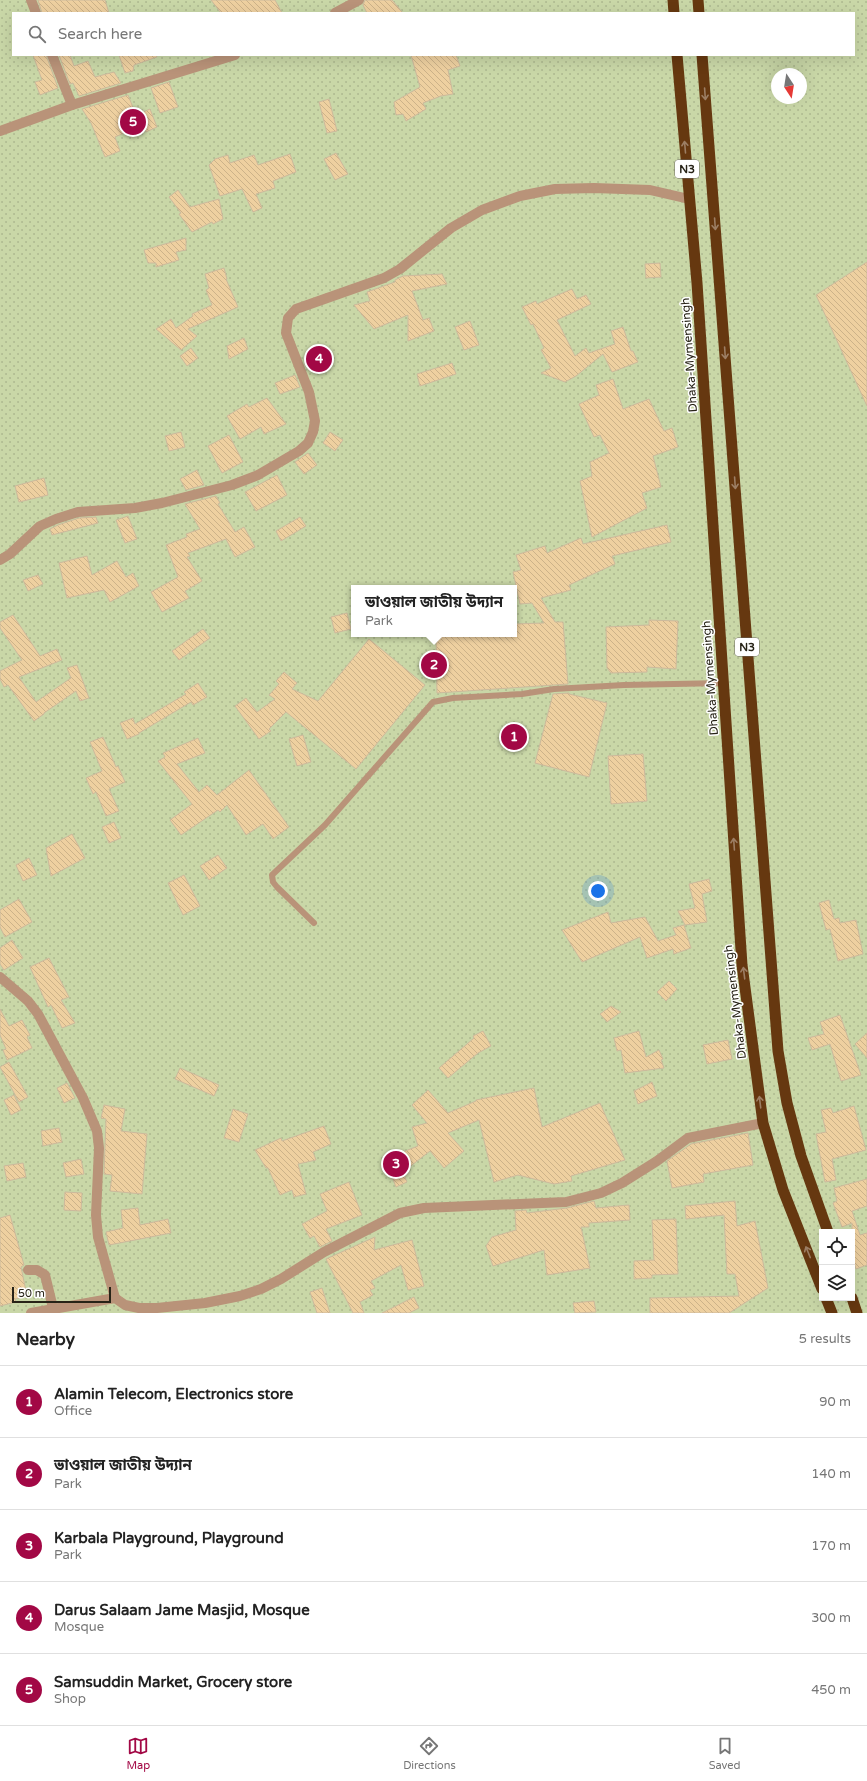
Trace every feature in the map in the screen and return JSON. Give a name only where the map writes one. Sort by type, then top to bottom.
[{"type":"highway","points":[[673,0],[674,12]]},
{"type":"highway","points":[[698,0],[699,12]]},
{"type":"highway","name":"Dhaka-Mymensingh","points":[[677,56],[698,291],[742,965],[763,1123],[783,1190],[819,1280]]},
{"type":"highway","name":"N3","points":[[702,56],[778,1050],[788,1103],[801,1156],[827,1229]]},
{"type":"highway","points":[[827,1301],[832,1313]]},
{"type":"highway","points":[[853,1301],[857,1313]]},
{"type":"street","points":[[31,0],[36,12]]},
{"type":"street","points":[[336,12],[359,0]]},
{"type":"street","points":[[52,56],[72,105]]},
{"type":"street","points":[[0,131],[72,105],[232,56]]},
{"type":"street","points":[[0,560],[10,554],[40,526],[56,519],[78,512],[135,508],[162,503],[232,485],[258,475],[299,452],[308,443],[313,432],[315,421],[309,392],[286,333],[288,318],[296,309],[384,278],[400,269],[451,228],[482,210],[520,196],[555,190],[594,188],[650,190],[689,199]]},
{"type":"street","points":[[0,977],[28,1001],[38,1014],[83,1098],[97,1132],[99,1148],[96,1215],[98,1237],[115,1298],[125,1305],[139,1308],[157,1308],[204,1303],[261,1290],[324,1252],[400,1213],[424,1208],[566,1202],[601,1193],[622,1184],[688,1138],[763,1123]]},
{"type":"street","points":[[28,1270],[38,1270],[45,1275],[53,1308]]},
{"type":"street","points":[[31,1313],[115,1298]]},
{"type":"lane","points":[[314,923],[277,887],[273,882],[272,876],[325,825],[433,702],[453,698],[522,694],[554,689],[624,685],[724,683]]},
{"type":"green space","points":[[0,0],[867,0],[867,1313],[0,1313]]},
{"type":"building","points":[[38,0],[105,0],[109,12],[42,12]]},
{"type":"building","points":[[211,0],[275,0],[281,12],[220,12]]},
{"type":"building","points":[[365,0],[392,0],[402,12],[366,12],[363,5]]},
{"type":"building","points":[[33,56],[46,56],[58,88],[40,95],[35,82],[42,80]]},
{"type":"building","points":[[59,56],[70,56],[74,66],[88,61],[95,77],[114,72],[121,83],[79,96],[73,83],[70,84]]},
{"type":"building","points":[[119,56],[156,56],[134,65],[133,71],[125,73]]},
{"type":"building","points":[[411,56],[456,56],[460,66],[448,70],[453,94],[441,96],[423,103],[426,109],[406,121],[403,114],[396,115],[394,102],[420,87]]},
{"type":"building","points":[[169,82],[178,107],[160,113],[151,88]]},
{"type":"building","points":[[128,95],[136,115],[150,109],[157,127],[146,132],[143,125],[115,137],[120,151],[105,157],[91,123],[82,109]]},
{"type":"building","points":[[329,99],[337,131],[327,133],[319,102]]},
{"type":"building","points":[[336,153],[348,174],[335,180],[324,159]]},
{"type":"building","points":[[290,154],[296,172],[273,181],[275,188],[256,194],[262,208],[253,212],[242,189],[220,196],[209,165],[215,159],[228,155],[230,163],[254,155],[258,165]]},
{"type":"building","points":[[178,190],[190,207],[219,199],[223,219],[213,224],[212,222],[192,232],[179,214],[181,213],[169,197]]},
{"type":"building","points":[[186,238],[186,250],[176,252],[179,260],[156,267],[156,263],[148,263],[144,250]]},
{"type":"building","points":[[867,262],[867,406],[816,295]]},
{"type":"building","points":[[660,263],[661,277],[646,278],[645,264]]},
{"type":"building","points":[[224,268],[226,279],[238,307],[188,329],[197,336],[181,350],[156,329],[171,319],[176,328],[193,316],[192,314],[212,305],[206,290],[209,288],[205,274]]},
{"type":"building","points":[[442,274],[447,284],[412,291],[423,320],[429,318],[434,331],[408,341],[408,315],[374,329],[354,305],[370,301],[367,292],[395,282],[395,280],[403,276]]},
{"type":"building","points":[[572,289],[577,299],[586,295],[591,304],[557,320],[575,356],[586,348],[589,353],[615,344],[611,331],[623,327],[631,351],[633,351],[638,362],[612,372],[603,354],[576,376],[565,382],[541,373],[551,368],[541,350],[544,348],[533,324],[531,325],[522,307],[536,301],[537,304]]},
{"type":"building","points":[[470,321],[479,345],[464,350],[455,327]]},
{"type":"building","points":[[244,338],[248,349],[229,359],[227,346]]},
{"type":"building","points":[[191,348],[198,358],[187,366],[180,356]]},
{"type":"building","points":[[452,363],[456,374],[420,386],[417,374]]},
{"type":"building","points":[[295,375],[300,387],[280,394],[275,383]]},
{"type":"building","points":[[613,379],[623,409],[649,399],[664,431],[672,428],[678,447],[653,456],[661,487],[642,493],[647,508],[592,537],[580,481],[592,476],[590,462],[609,453],[600,435],[594,437],[579,404],[599,395],[596,385]]},
{"type":"building","points":[[267,398],[286,424],[264,434],[261,427],[240,439],[227,416],[247,404],[249,407]]},
{"type":"building","points":[[181,432],[185,447],[169,451],[165,436]]},
{"type":"building","points":[[330,432],[343,440],[335,451],[323,443]]},
{"type":"building","points":[[229,435],[243,462],[222,473],[208,446]]},
{"type":"building","points":[[308,453],[317,465],[304,474],[295,462]]},
{"type":"building","points":[[197,470],[204,485],[186,490],[180,479]]},
{"type":"building","points":[[277,475],[287,495],[256,511],[245,492]]},
{"type":"building","points":[[44,478],[48,495],[19,502],[15,486]]},
{"type":"building","points":[[216,496],[220,503],[218,504],[235,532],[244,527],[255,547],[235,557],[226,539],[188,553],[190,556],[187,557],[202,581],[185,591],[189,598],[162,612],[151,592],[178,577],[166,545],[187,537],[186,534],[200,529],[185,504]]},
{"type":"building","points":[[128,516],[137,539],[125,543],[116,520]]},
{"type":"building","points":[[96,517],[98,523],[52,535],[50,529],[79,518]]},
{"type":"building","points":[[300,517],[306,526],[281,541],[276,531]]},
{"type":"building","points":[[667,525],[671,542],[612,556],[615,564],[569,585],[571,590],[541,598],[555,622],[563,622],[568,684],[437,693],[436,637],[517,637],[517,624],[544,623],[532,603],[520,604],[513,572],[521,570],[516,555],[545,546],[547,553],[581,538],[583,544]]},
{"type":"building","points":[[87,556],[92,575],[117,561],[126,577],[133,573],[139,586],[110,602],[104,590],[67,598],[59,563]]},
{"type":"building","points":[[38,575],[43,584],[28,591],[23,580]]},
{"type":"building","points":[[347,613],[351,629],[335,633],[331,617]]},
{"type":"building","points":[[13,615],[40,656],[57,649],[62,660],[19,677],[36,702],[71,678],[67,668],[77,665],[89,698],[80,701],[76,691],[34,721],[8,685],[4,687],[0,679],[0,671],[22,660],[0,628],[0,622]]},
{"type":"building","points":[[649,620],[678,621],[676,669],[647,667],[647,672],[611,673],[607,668],[606,627],[649,625]]},
{"type":"building","points":[[203,629],[210,638],[179,660],[172,651]]},
{"type":"building","points":[[369,639],[425,685],[356,769],[286,712],[269,729],[271,731],[259,739],[235,706],[246,698],[257,712],[275,699],[269,695],[279,684],[276,681],[284,672],[297,683],[292,689],[318,701]]},
{"type":"building","points":[[198,683],[207,697],[193,705],[191,702],[139,734],[127,739],[120,723],[133,718],[135,724],[186,694],[184,692]]},
{"type":"building","points":[[569,693],[607,703],[589,777],[535,763],[553,694]]},
{"type":"building","points":[[303,735],[311,762],[297,766],[289,739]]},
{"type":"building","points":[[103,737],[116,767],[118,766],[125,782],[109,789],[119,811],[106,816],[96,792],[93,794],[86,778],[102,771],[90,742]]},
{"type":"building","points":[[198,738],[205,753],[177,764],[199,792],[207,785],[217,795],[249,770],[289,827],[273,839],[263,824],[246,835],[227,805],[220,812],[218,810],[181,835],[170,820],[192,804],[158,761],[165,757],[163,753]]},
{"type":"building","points":[[643,754],[647,801],[611,804],[608,756]]},
{"type":"building","points":[[114,822],[121,838],[109,843],[102,827]]},
{"type":"building","points":[[72,834],[85,858],[51,876],[46,848]]},
{"type":"building","points":[[218,855],[227,868],[209,880],[200,866]]},
{"type":"building","points":[[29,858],[37,875],[23,881],[16,865]]},
{"type":"building","points":[[184,875],[200,906],[183,915],[168,883]]},
{"type":"building","points":[[709,879],[712,891],[702,894],[707,922],[685,925],[678,911],[695,908],[689,884]]},
{"type":"building","points":[[19,899],[32,922],[5,937],[0,927],[0,910]]},
{"type":"building","points":[[829,900],[834,919],[839,918],[840,923],[856,920],[863,954],[838,961],[830,929],[826,930],[819,903]]},
{"type":"building","points":[[608,912],[611,923],[645,917],[658,941],[676,935],[673,928],[684,925],[691,948],[674,954],[673,949],[647,958],[640,937],[582,962],[562,930]]},
{"type":"building","points":[[12,940],[23,958],[4,970],[0,964],[0,948]]},
{"type":"building","points":[[49,958],[69,997],[61,1000],[75,1023],[62,1028],[51,1005],[48,1007],[30,967]]},
{"type":"building","points":[[669,981],[677,989],[666,1001],[657,992]]},
{"type":"building","points":[[611,1006],[621,1012],[607,1022],[600,1014]]},
{"type":"building","points":[[0,1009],[9,1026],[22,1020],[30,1035],[27,1037],[32,1048],[7,1060],[3,1050],[6,1049],[0,1035]]},
{"type":"building","points":[[840,1015],[861,1075],[841,1081],[830,1044],[812,1050],[808,1038],[824,1034],[820,1022]]},
{"type":"building","points":[[483,1031],[491,1046],[478,1053],[448,1078],[439,1068],[474,1038],[473,1036]]},
{"type":"building","points":[[639,1031],[646,1057],[659,1050],[663,1059],[661,1060],[664,1068],[625,1073],[621,1050],[617,1051],[614,1038]]},
{"type":"building","points":[[867,1033],[867,1058],[855,1044]]},
{"type":"building","points":[[728,1040],[732,1059],[707,1064],[703,1045]]},
{"type":"building","points":[[9,1062],[28,1097],[19,1102],[0,1067]]},
{"type":"building","points":[[180,1068],[219,1085],[214,1096],[175,1079]]},
{"type":"building","points":[[652,1082],[657,1096],[638,1104],[634,1091]]},
{"type":"building","points":[[67,1083],[75,1098],[64,1103],[57,1088]]},
{"type":"building","points":[[534,1088],[542,1127],[600,1103],[625,1160],[571,1176],[572,1181],[554,1184],[518,1175],[494,1182],[479,1120],[448,1133],[464,1151],[444,1168],[430,1151],[403,1172],[407,1182],[396,1187],[385,1159],[418,1146],[412,1127],[427,1123],[412,1105],[428,1090],[448,1113],[476,1100]]},
{"type":"building","points":[[14,1095],[21,1110],[11,1115],[4,1100]]},
{"type":"building","points":[[104,1105],[125,1109],[121,1131],[147,1134],[142,1194],[110,1191],[112,1175],[104,1174],[106,1119],[101,1118]]},
{"type":"building","points":[[854,1106],[866,1150],[832,1159],[836,1180],[825,1182],[816,1134],[826,1132],[821,1110],[831,1108],[833,1113]]},
{"type":"building","points":[[233,1109],[248,1114],[239,1142],[224,1138]]},
{"type":"building","points":[[324,1126],[331,1144],[313,1152],[316,1160],[298,1164],[306,1194],[294,1197],[292,1190],[280,1195],[268,1168],[266,1168],[255,1150],[281,1138],[282,1141]]},
{"type":"building","points":[[59,1128],[62,1142],[43,1146],[41,1131]]},
{"type":"building","points":[[748,1133],[753,1165],[703,1174],[704,1182],[672,1188],[667,1161],[691,1144]]},
{"type":"building","points":[[81,1159],[84,1174],[66,1177],[63,1163]]},
{"type":"building","points":[[23,1163],[26,1177],[7,1181],[4,1166]]},
{"type":"building","points":[[867,1179],[867,1206],[852,1211],[860,1235],[867,1233],[867,1265],[856,1269],[855,1229],[852,1229],[852,1223],[842,1227],[833,1203],[837,1201],[834,1188]]},
{"type":"building","points":[[349,1182],[362,1215],[326,1229],[332,1241],[320,1247],[314,1236],[310,1238],[302,1224],[327,1211],[320,1194]]},
{"type":"building","points":[[65,1192],[82,1193],[81,1211],[64,1210]]},
{"type":"building","points":[[594,1201],[596,1208],[629,1205],[630,1220],[589,1223],[589,1227],[581,1227],[590,1268],[547,1275],[544,1250],[493,1266],[486,1246],[492,1237],[516,1230],[515,1211],[526,1210],[527,1213],[567,1208]]},
{"type":"building","points":[[735,1201],[737,1226],[755,1221],[768,1288],[729,1313],[650,1313],[650,1298],[739,1296],[735,1274],[727,1274],[724,1215],[686,1219],[685,1206]]},
{"type":"building","points":[[138,1208],[140,1225],[168,1219],[171,1233],[109,1245],[106,1232],[123,1228],[121,1210]]},
{"type":"building","points":[[10,1215],[24,1265],[21,1267],[27,1296],[15,1299],[16,1302],[0,1306],[0,1218]]},
{"type":"building","points":[[676,1219],[678,1274],[652,1275],[652,1278],[634,1279],[634,1261],[654,1260],[652,1220]]},
{"type":"building","points":[[375,1237],[374,1250],[412,1240],[424,1286],[408,1290],[401,1265],[371,1281],[375,1288],[370,1290],[373,1295],[360,1302],[364,1313],[353,1313],[326,1259]]},
{"type":"building","points":[[322,1288],[330,1313],[317,1313],[310,1292]]},
{"type":"building","points":[[414,1297],[419,1308],[409,1313],[382,1313]]},
{"type":"building","points":[[594,1301],[596,1312],[575,1313],[573,1303]]},
{"type":"place","name":"Samsuddin Market, Grocery store","points":[[133,122]]},
{"type":"place","name":"Darus Salaam Jame Masjid, Mosque","points":[[319,359]]},
{"type":"place","name":"ভাওয়াল জাতীয় উদ্যান","points":[[434,665]]},
{"type":"place","name":"Alamin Telecom, Electronics store","points":[[514,737]]},
{"type":"place","name":"Karbala Playground, Playground","points":[[396,1164]]}]
